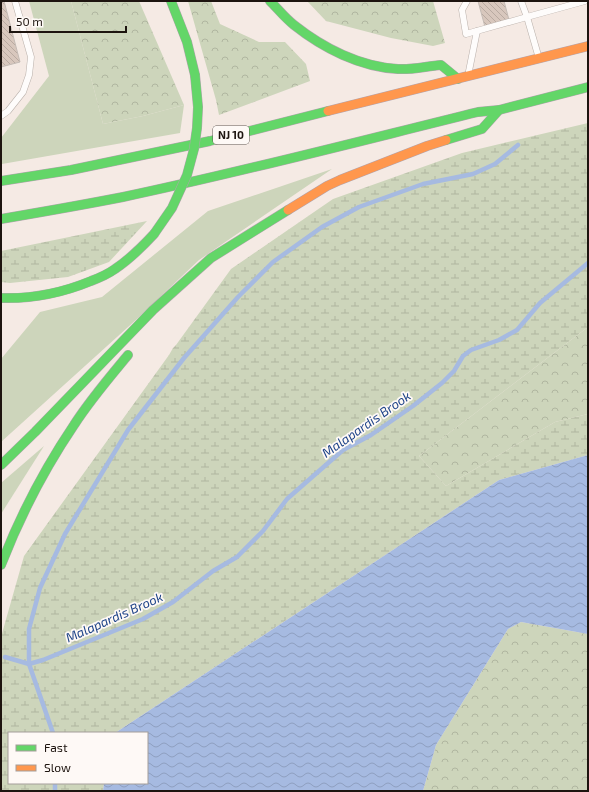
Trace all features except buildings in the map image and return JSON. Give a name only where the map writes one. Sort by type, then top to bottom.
[{"type":"main road","points":[[1,298],[14,299],[40,297],[66,291],[96,280],[114,269],[139,249],[154,234],[172,208],[187,175],[194,149],[198,107],[195,75],[187,42],[171,1]]},
{"type":"main road","points":[[270,1],[293,24],[310,37],[338,53],[364,63],[399,69],[441,65],[463,77]]},
{"type":"main road","name":"NJ 10","points":[[1,182],[71,170],[210,141],[588,46]]},
{"type":"main road","points":[[1,219],[199,181],[478,112],[500,110],[588,87]]},
{"type":"main road","points":[[1,465],[153,310],[211,258],[327,186],[427,146],[482,129],[500,110]]},
{"type":"main road","points":[[173,304],[221,258],[249,234]]},
{"type":"main road","points":[[1,565],[46,469],[74,425],[99,390],[132,351]]},
{"type":"lane","points":[[1,116],[8,111],[23,92],[29,75],[30,57],[15,1]]},
{"type":"lane","points":[[467,1],[462,10],[466,34],[585,1]]},
{"type":"lane","points":[[521,1],[539,59]]},
{"type":"lane","points":[[463,77],[477,31]]},
{"type":"green space","points":[[29,1],[71,1],[103,124],[143,116],[184,105],[180,133],[2,164],[1,138],[49,76]]},
{"type":"green space","points":[[71,1],[139,1],[184,105],[143,116],[103,124]]},
{"type":"green space","points":[[188,1],[211,1],[220,24],[259,42],[285,42],[306,64],[310,81],[219,115]]},
{"type":"green space","points":[[307,1],[433,1],[445,43],[433,46],[391,38],[326,21]]},
{"type":"green space","points":[[588,123],[588,327],[419,456],[446,486],[555,422],[588,414],[588,455],[499,480],[117,732],[8,732],[8,784],[104,784],[103,791],[1,791],[1,637],[24,556],[173,348],[231,269],[333,199],[462,153]]},
{"type":"green space","points":[[332,169],[199,260],[138,318],[1,442],[1,359],[40,312],[102,297],[208,211]]},
{"type":"green space","points":[[147,221],[109,262],[68,277],[10,283],[1,282],[1,251]]},
{"type":"green space","points":[[588,327],[588,414],[555,422],[446,486],[419,456]]},
{"type":"green space","points":[[44,446],[1,514],[1,483]]},
{"type":"green space","points":[[521,622],[588,634],[588,791],[423,791],[436,745],[508,629]]},
{"type":"water","points":[[588,455],[588,634],[521,622],[508,629],[436,745],[423,791],[103,791],[104,784],[148,784],[148,732],[117,732],[499,480]]},
{"type":"waterway","points":[[53,732],[29,664],[29,629],[40,588],[65,534],[128,430],[184,358],[238,297],[273,262],[322,227],[359,207],[423,184],[473,174],[495,164],[518,145]]},
{"type":"waterway","name":"Malapardis Brook","points":[[5,657],[29,664],[43,660],[143,619],[173,602],[213,571],[237,557],[263,531],[287,499],[343,450],[371,435],[413,406],[442,383],[454,371],[463,356],[471,350],[499,340],[517,330],[540,303],[588,263]]},
{"type":"waterway","points":[[55,784],[55,791]]},
{"type":"traffic: fast","points":[[171,1],[187,42],[195,75]]},
{"type":"traffic: fast","points":[[270,1],[294,25],[330,49],[343,55],[370,65],[398,69],[441,65],[458,79]]},
{"type":"traffic: fast","points":[[154,234],[172,208],[187,175],[194,149],[198,107],[195,75]]},
{"type":"traffic: fast","points":[[446,140],[482,129],[499,110],[588,87]]},
{"type":"traffic: fast","points":[[1,219],[108,200],[168,187],[478,112],[499,110]]},
{"type":"traffic: fast","points":[[1,181],[71,170],[210,141],[328,111]]},
{"type":"traffic: fast","points":[[1,465],[153,310],[211,258],[288,210]]},
{"type":"traffic: fast","points":[[1,298],[35,296],[58,292],[97,279],[126,261],[154,234]]},
{"type":"traffic: fast","points":[[1,565],[25,511],[43,475],[63,441],[100,389],[128,355]]},
{"type":"traffic: slow","points":[[328,111],[588,46]]},
{"type":"traffic: slow","points":[[288,210],[327,186],[340,180],[446,140]]}]
